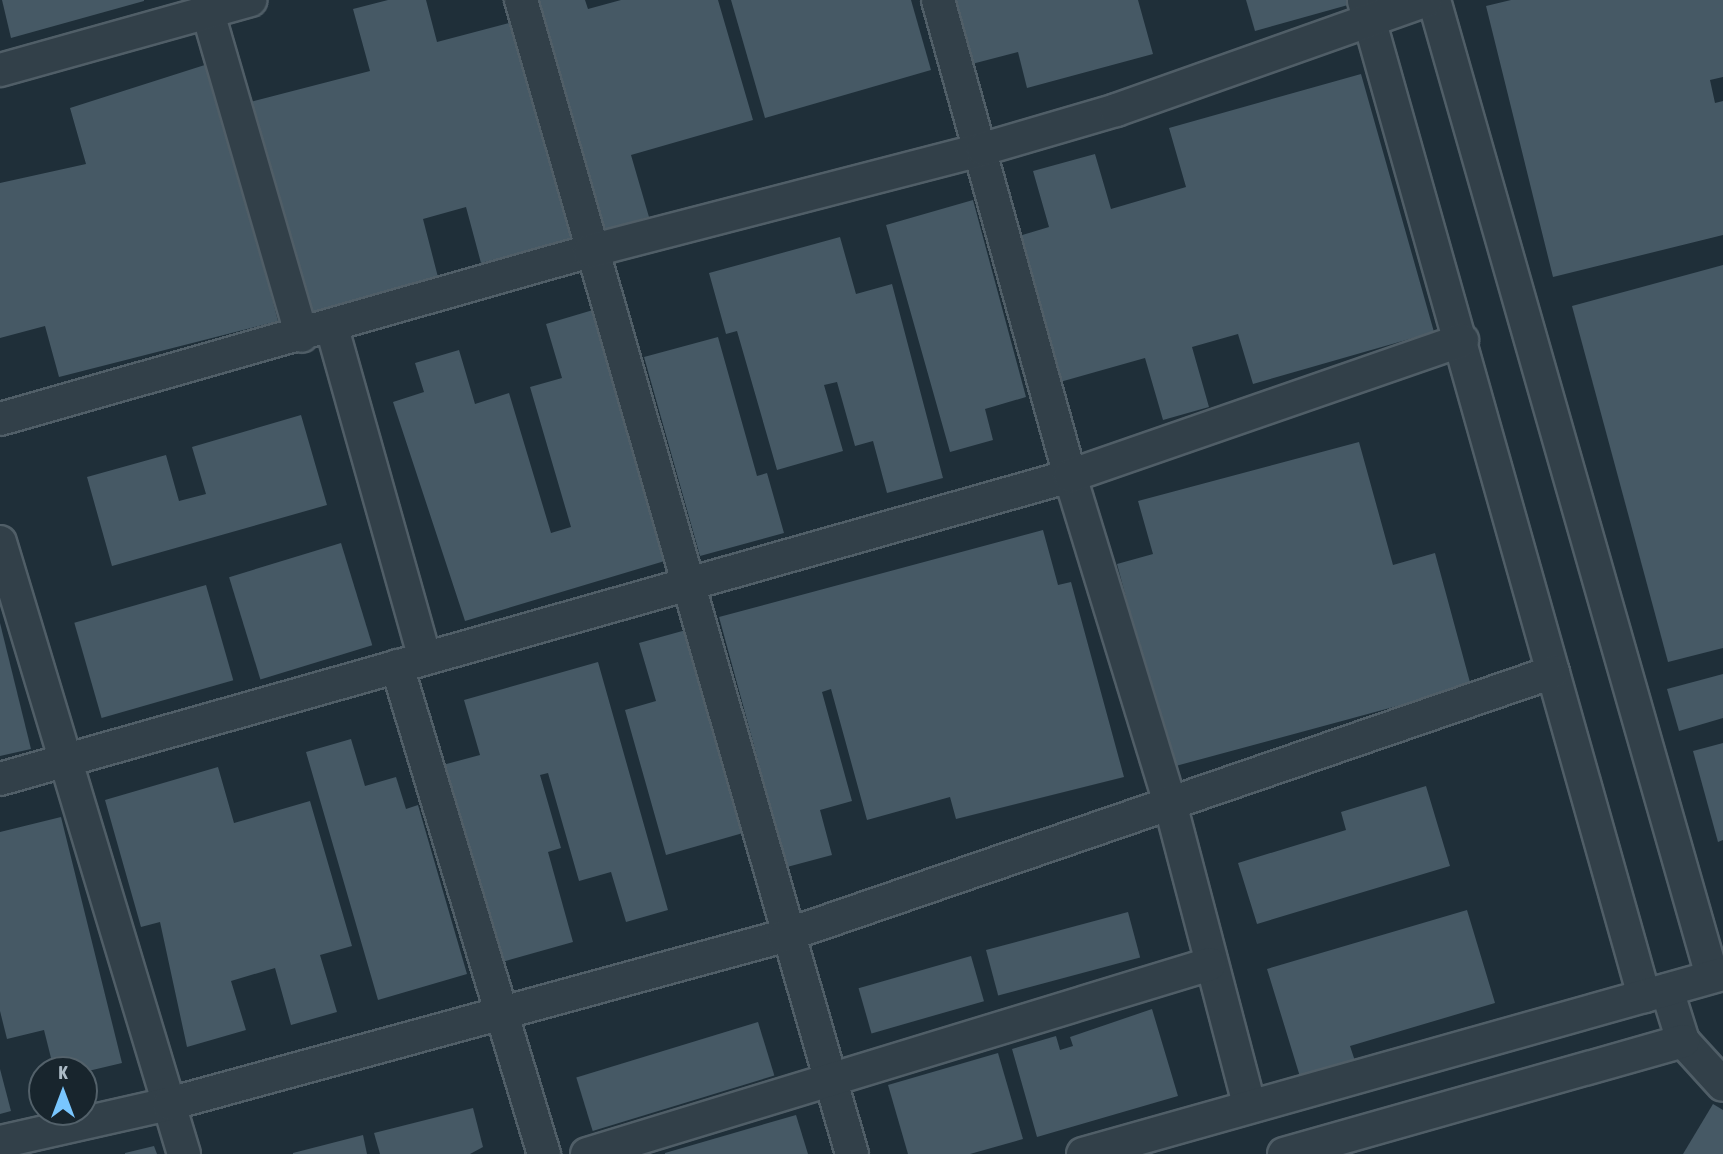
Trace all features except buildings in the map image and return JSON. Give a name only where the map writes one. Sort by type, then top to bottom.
[{"type":"street","points":[[0,70],[250,0]]},
{"type":"street","points":[[521,0],[590,251],[693,583],[784,936],[852,1154]]},
{"type":"street","points":[[938,0],[983,149],[1070,476],[1170,803],[1210,964],[1249,1104]]},
{"type":"street","points":[[0,419],[332,328],[590,251],[983,149],[1367,10],[1426,0]]},
{"type":"street","points":[[1083,1154],[1249,1104],[1717,975],[1434,0]]},
{"type":"street","points":[[1367,10],[1462,340],[1553,672],[1655,993],[1683,1041],[1723,1085]]},
{"type":"street","points":[[208,13],[302,336]]},
{"type":"street","points":[[332,328],[411,662],[499,1012],[544,1154]]},
{"type":"street","points":[[0,779],[1070,476],[1462,340]]},
{"type":"street","points":[[0,542],[184,1154]]},
{"type":"street","points":[[0,1142],[169,1104],[784,936],[1553,672]]},
{"type":"street","points":[[587,1154],[828,1077],[1210,964]]},
{"type":"street","points":[[1284,1154],[1683,1041]]}]
